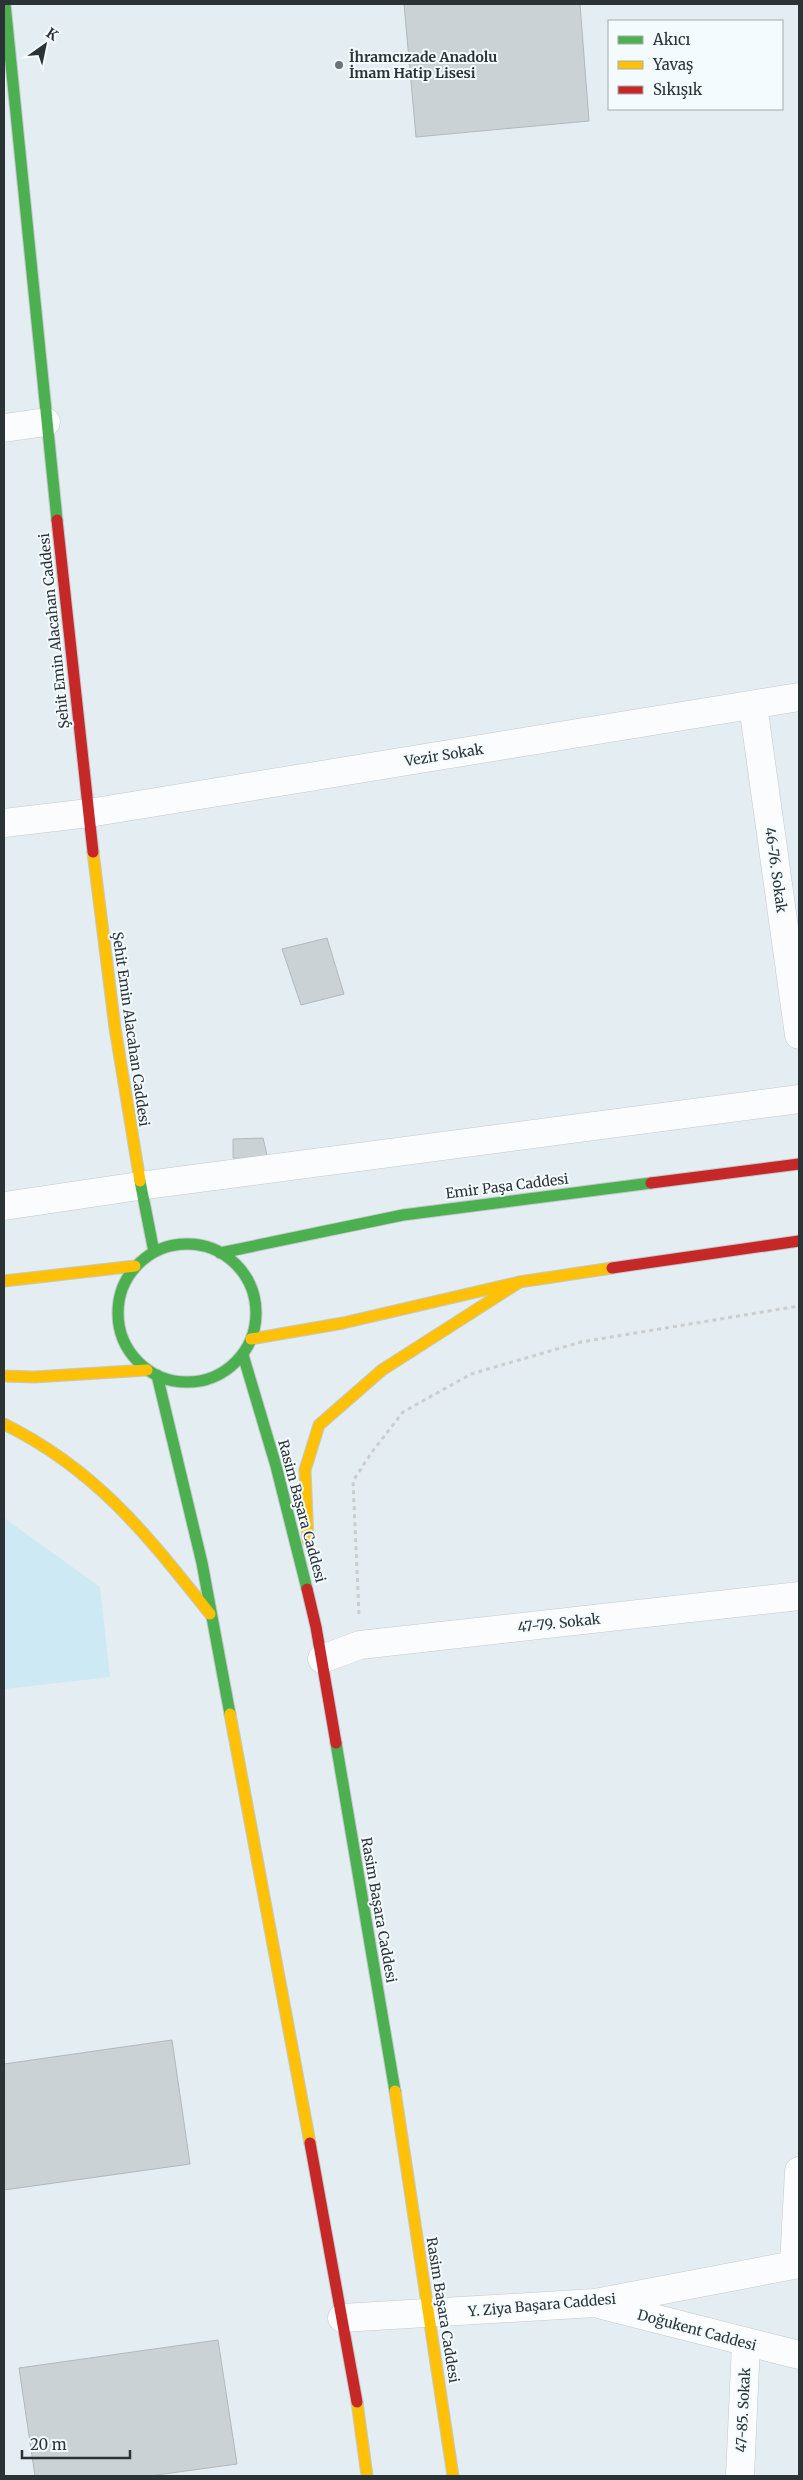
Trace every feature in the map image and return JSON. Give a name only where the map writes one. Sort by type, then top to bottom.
[{"type":"street","name":"Şehit Emin Alacahan Caddesi","points":[[5,4],[7,73],[103,947],[139,1186],[154,1252]]},
{"type":"street","points":[[4,428],[46,422]]},
{"type":"street","name":"Vezir Sokak","points":[[4,823],[88,813],[799,697]]},
{"type":"street","name":"46-76. Sokak","points":[[753,705],[799,1035]]},
{"type":"street","points":[[4,1206],[139,1186],[799,1099]]},
{"type":"street","name":"Emir Paşa Caddesi","points":[[220,1253],[403,1215],[799,1164]]},
{"type":"street","points":[[251,1339],[343,1324],[519,1282],[799,1241]]},
{"type":"street","points":[[176,1244],[200,1245],[220,1253],[238,1267],[250,1285],[256,1306],[251,1339],[243,1355],[232,1366],[213,1377],[191,1382],[168,1380],[152,1372],[130,1353],[120,1332],[117,1308],[122,1286],[135,1266],[154,1252],[176,1244]]},
{"type":"street","points":[[4,1281],[135,1266]]},
{"type":"street","points":[[316,1627],[305,1509],[305,1470],[319,1426],[382,1370],[519,1282]]},
{"type":"street","name":"Rasim Başara Caddesi","points":[[243,1355],[276,1466],[316,1627],[322,1659],[393,2080],[453,2476]]},
{"type":"street","points":[[4,1376],[34,1377],[152,1372]]},
{"type":"street","points":[[152,1372],[202,1563],[342,2318],[368,2476]]},
{"type":"street","points":[[4,1424],[27,1434],[92,1479],[140,1528],[212,1617]]},
{"type":"street","name":"47-79. Sokak","points":[[322,1659],[360,1645],[799,1596]]},
{"type":"street","points":[[797,2264],[799,2171]]},
{"type":"street","name":"Y. Ziya Başara Caddesi","points":[[342,2318],[595,2303],[797,2264]]},
{"type":"street","name":"Doğukent Caddesi","points":[[595,2303],[799,2355]]},
{"type":"street","name":"47-85. Sokak","points":[[740,2476],[746,2343]]},
{"type":"path","points":[[360,1645],[353,1481],[372,1452],[403,1412],[471,1374],[581,1342],[799,1306]]},
{"type":"shaded area","points":[[4,1518],[100,1587],[110,1677],[4,1689]]},
{"type":"building","points":[[404,4],[580,4],[589,121],[416,137]]},
{"type":"building","points":[[327,938],[344,994],[301,1005],[282,949]]},
{"type":"building","points":[[263,1138],[268,1159],[233,1158],[233,1139]]},
{"type":"building","points":[[172,2040],[190,2164],[4,2190],[4,2064]]},
{"type":"building","points":[[218,2340],[237,2464],[149,2476],[35,2476],[19,2368]]},
{"type":"traffic: fast","points":[[5,4],[57,520]]},
{"type":"traffic: fast","points":[[140,1181],[154,1252]]},
{"type":"traffic: fast","points":[[220,1253],[403,1215],[651,1183]]},
{"type":"traffic: fast","points":[[187,1244],[213,1249],[236,1264],[251,1287],[256,1313],[251,1339],[236,1362],[213,1377],[187,1382],[161,1377],[138,1362],[123,1339],[118,1313],[123,1287],[138,1264],[161,1249],[187,1244]]},
{"type":"traffic: fast","points":[[243,1355],[276,1466],[307,1589]]},
{"type":"traffic: fast","points":[[157,1375],[202,1563],[230,1714]]},
{"type":"traffic: fast","points":[[336,1743],[395,2091]]},
{"type":"traffic: slow","points":[[93,852],[115,1028],[140,1181]]},
{"type":"traffic: slow","points":[[4,1281],[135,1266]]},
{"type":"traffic: slow","points":[[251,1339],[343,1323],[519,1282],[612,1268]]},
{"type":"traffic: slow","points":[[308,1541],[305,1470],[319,1425],[382,1370],[518,1283]]},
{"type":"traffic: slow","points":[[4,1376],[34,1377],[147,1370]]},
{"type":"traffic: slow","points":[[4,1424],[37,1442],[67,1462],[118,1507],[142,1531],[210,1614]]},
{"type":"traffic: slow","points":[[230,1714],[310,2143]]},
{"type":"traffic: slow","points":[[395,2091],[453,2476]]},
{"type":"traffic: slow","points":[[357,2402],[367,2476]]},
{"type":"traffic: jam","points":[[57,520],[93,852]]},
{"type":"traffic: jam","points":[[651,1183],[799,1164]]},
{"type":"traffic: jam","points":[[612,1268],[799,1241]]},
{"type":"traffic: jam","points":[[307,1589],[316,1627],[336,1743]]},
{"type":"traffic: jam","points":[[310,2143],[357,2402]]},
{"type":"place","name":"İhramcızade Anadolu İmam Hatip Lisesi","points":[[339,65]]}]
